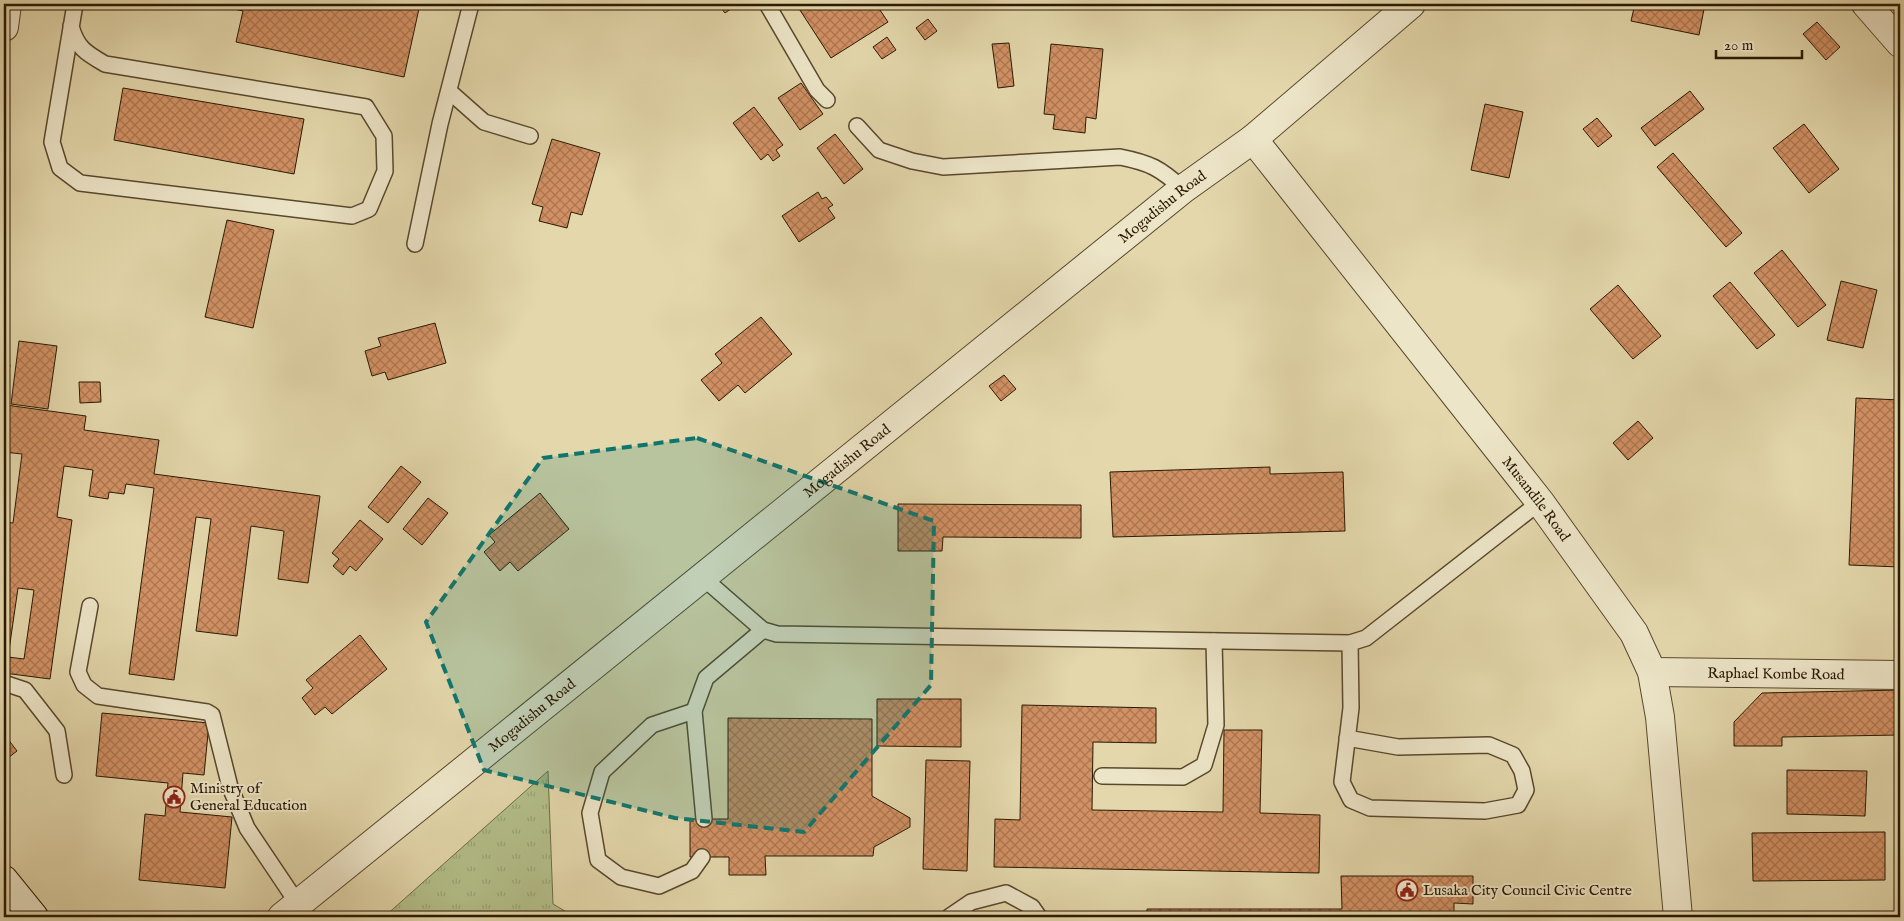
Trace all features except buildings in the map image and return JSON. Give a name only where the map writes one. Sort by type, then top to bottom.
[{"type":"street","points":[[4,27],[7,4]]},
{"type":"street","points":[[1866,4],[1900,44]]},
{"type":"street","name":"Mogadishu Road","points":[[290,911],[701,576],[1183,189],[1253,139],[1398,8]]},
{"type":"street","name":"Musandile Road","points":[[1253,139],[1540,502],[1634,633],[1652,672],[1660,717],[1678,917]]},
{"type":"street","name":"Raphael Kombe Road","points":[[1652,672],[1900,675]]},
{"type":"street","points":[[4,880],[34,917]]},
{"type":"lane","points":[[71,26],[74,37],[84,52],[105,64],[366,107],[384,136],[385,171],[369,209],[352,216],[80,183],[60,168],[52,142],[71,26],[75,4]]},
{"type":"lane","points":[[415,244],[449,91],[471,4]]},
{"type":"lane","points":[[768,4],[816,90],[827,100]]},
{"type":"lane","points":[[449,91],[484,122],[530,136]]},
{"type":"lane","points":[[857,126],[879,150],[912,161],[943,168],[1120,157],[1146,162],[1166,173],[1183,189]]},
{"type":"lane","points":[[701,576],[763,630],[777,634],[1350,643],[1366,638],[1540,502]]},
{"type":"lane","points":[[90,606],[78,672],[84,685],[98,696],[207,712],[212,715],[230,787],[246,828],[290,911]]},
{"type":"lane","points":[[704,819],[694,711],[706,678],[763,630]]},
{"type":"lane","points":[[1102,776],[1183,777],[1204,766],[1216,725],[1214,641]]},
{"type":"lane","points":[[1347,738],[1398,747],[1489,745],[1513,755],[1522,771],[1526,790],[1518,805],[1485,812],[1370,808],[1351,800],[1342,782],[1347,738],[1351,708],[1350,643]]},
{"type":"lane","points":[[4,683],[25,690],[57,731],[64,775]]},
{"type":"lane","points":[[694,711],[652,725],[602,772],[590,813],[598,860],[621,877],[659,886],[692,871],[702,857]]},
{"type":"lane","points":[[949,917],[971,902],[1006,893],[1032,908],[1040,917]]},
{"type":"highlighted area","points":[[697,438],[934,521],[931,685],[804,832],[675,818],[484,770],[426,622],[543,458]]},
{"type":"green space","points":[[548,771],[553,904],[575,917],[384,917]]},
{"type":"place","name":"Ministry of General Education","points":[[174,797]]},
{"type":"place","name":"Lusaka City Council Civic Centre","points":[[1407,890]]}]
